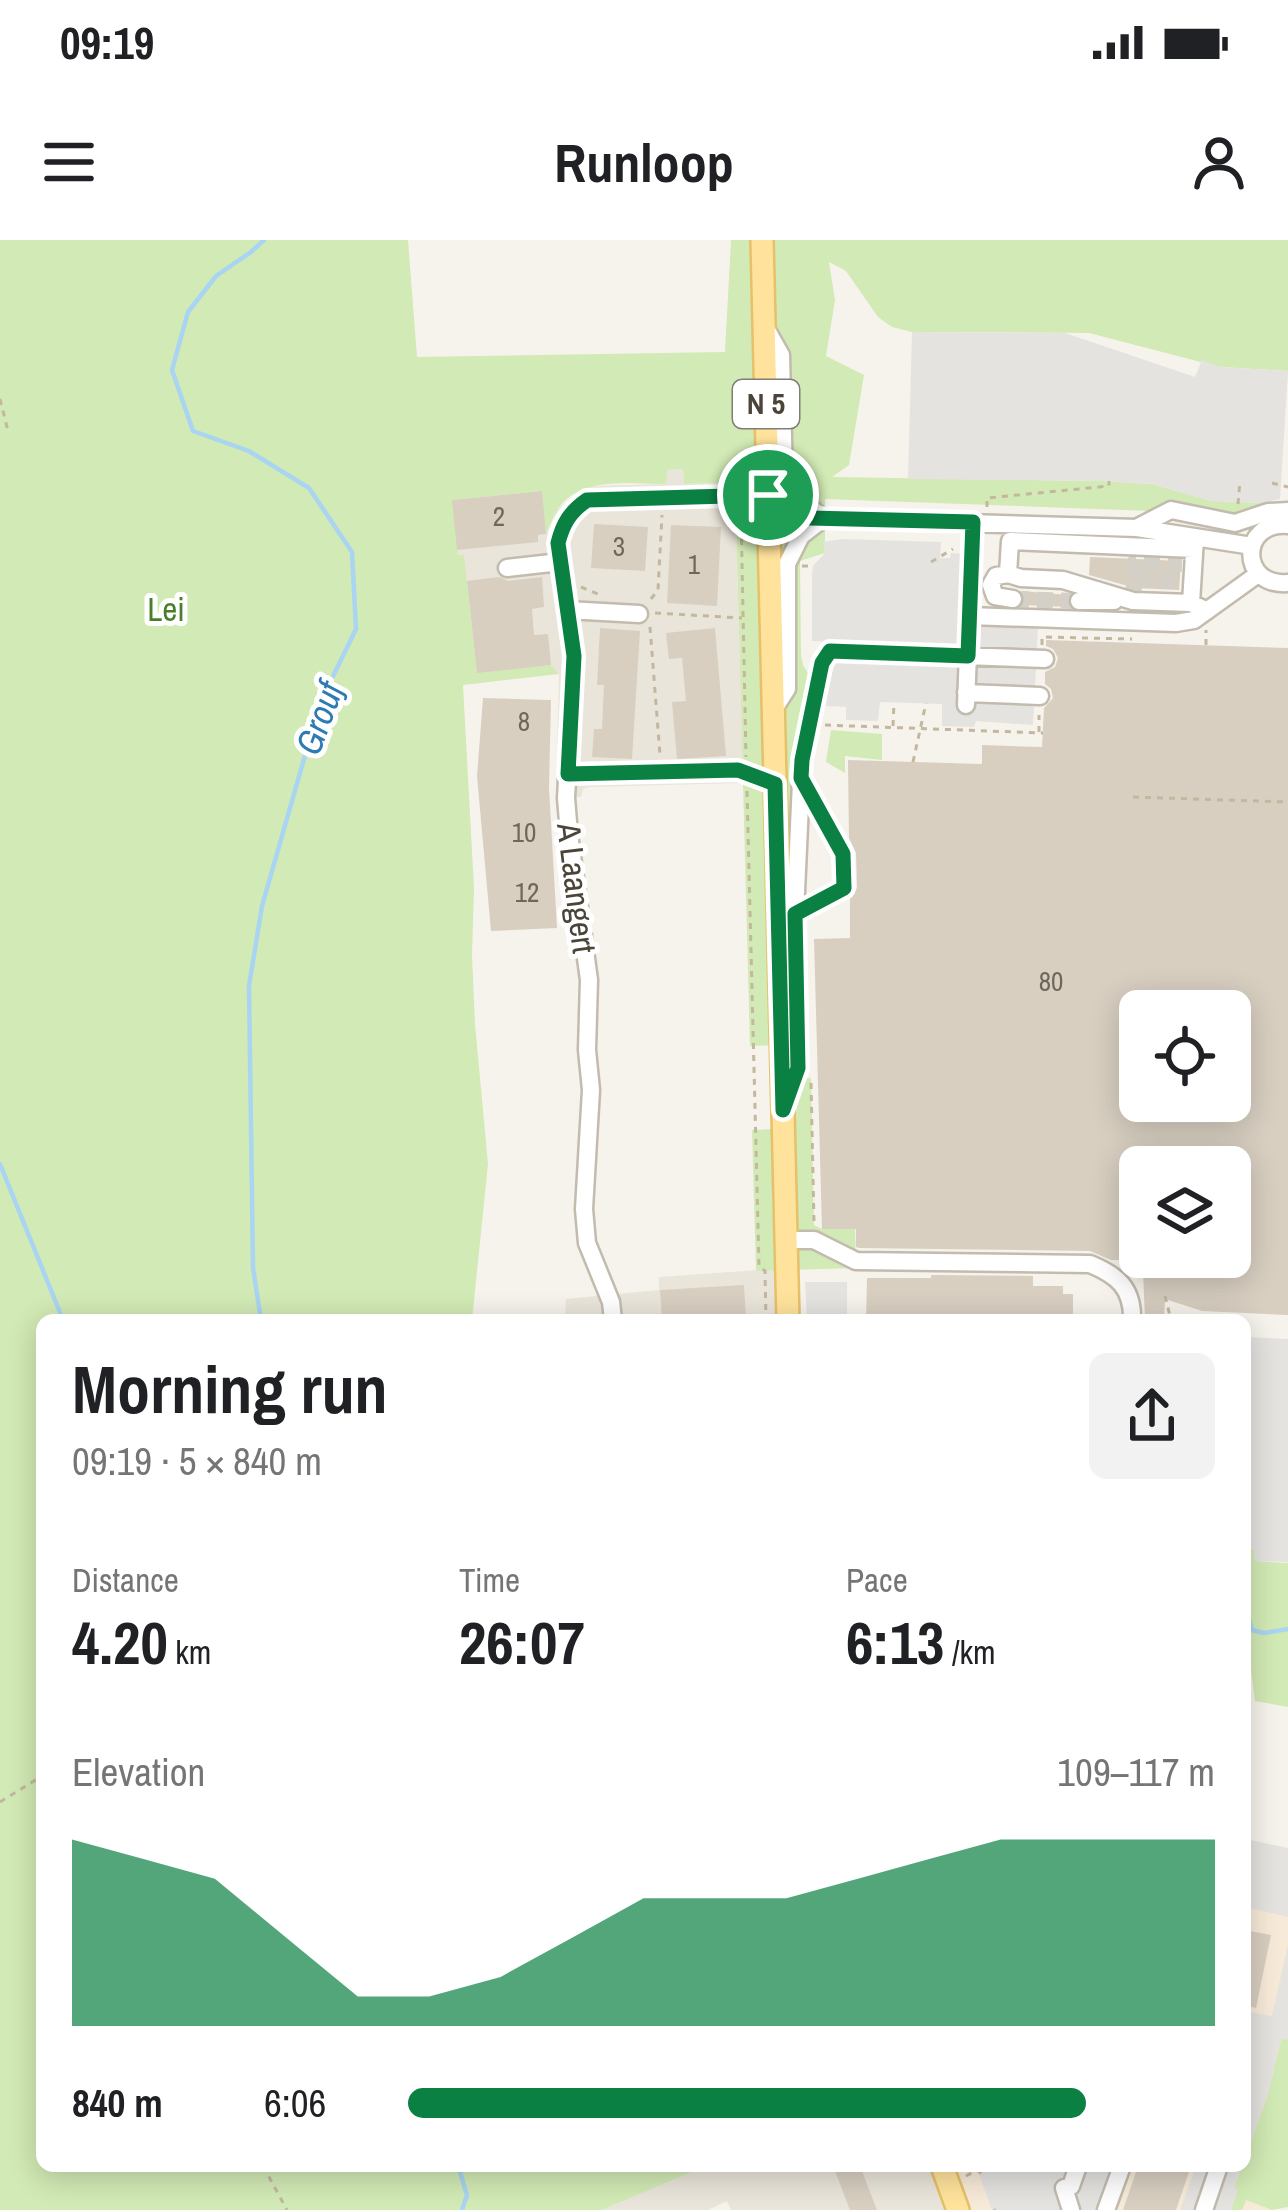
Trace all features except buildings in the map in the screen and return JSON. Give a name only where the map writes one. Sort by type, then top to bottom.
[{"type":"main road","name":"N 5","points":[[762,240],[788,1314]]},
{"type":"main road","points":[[945,2174],[958,2210]]},
{"type":"street","points":[[764,325],[781,355],[784,478],[790,491],[824,519],[801,536],[787,564],[787,689],[773,710]]},
{"type":"street","name":"A Laangert","points":[[612,1314],[586,1243],[584,1209],[591,1090],[589,980],[569,834],[574,656],[558,543],[572,511],[587,500],[741,495],[824,519],[1137,528]]},
{"type":"street","points":[[1202,614],[1190,563],[1137,528],[1172,510],[1235,523],[1288,511]]},
{"type":"street","points":[[973,522],[966,699],[1040,696]]},
{"type":"street","points":[[1288,525],[1263,529],[1252,546],[1258,574],[1276,584],[1288,583]]},
{"type":"street","points":[[1008,574],[1010,541],[1190,563],[1252,546]]},
{"type":"street","points":[[507,568],[562,571]]},
{"type":"street","points":[[969,616],[1176,623],[1194,620],[1258,574]]},
{"type":"street","points":[[1013,599],[995,596],[991,585],[996,576],[1063,580],[1133,601],[1202,614]]},
{"type":"street","points":[[1079,601],[1133,601]]},
{"type":"street","points":[[1132,622],[1133,601]]},
{"type":"street","points":[[567,610],[644,608]]},
{"type":"street","points":[[783,1110],[798,1068],[795,914],[802,760],[822,663],[830,651],[1046,659]]},
{"type":"street","points":[[568,774],[681,765],[746,772],[775,784]]},
{"type":"street","points":[[795,914],[844,888],[843,854],[801,778]]},
{"type":"street","points":[[786,1240],[814,1240],[856,1262],[1090,1264],[1114,1274],[1127,1290],[1132,1314]]},
{"type":"street","points":[[1071,2210],[1064,2188],[1071,2186],[1076,2172]]},
{"type":"street","points":[[1106,2210],[1120,2172]]},
{"type":"street","points":[[1204,2210],[1218,2172]]},
{"type":"path","points":[[0,399],[8,430]]},
{"type":"path","points":[[987,498],[1109,486],[1109,481]]},
{"type":"path","points":[[1272,483],[1288,487]]},
{"type":"path","points":[[741,495],[759,1267],[765,1271],[766,1314]]},
{"type":"path","points":[[644,608],[658,590],[663,497]]},
{"type":"path","points":[[562,571],[601,596]]},
{"type":"path","points":[[660,757],[649,612],[743,618]]},
{"type":"path","points":[[1202,614],[1205,645]]},
{"type":"path","points":[[893,728],[894,702]]},
{"type":"path","points":[[913,762],[926,704]]},
{"type":"path","points":[[817,725],[1043,733]]},
{"type":"path","points":[[1133,797],[1288,802]]},
{"type":"path","points":[[811,1078],[817,1186],[814,1240]]},
{"type":"path","points":[[1165,1296],[1170,1314]]},
{"type":"path","points":[[0,1802],[36,1780]]},
{"type":"path","points":[[266,2172],[286,2210]]},
{"type":"path","points":[[980,2172],[985,2176]]},
{"type":"shaded area","points":[[912,332],[1065,333],[1195,377],[1202,360],[1220,367],[1288,371],[1280,499],[1212,501],[1152,484],[1102,481],[908,479]]},
{"type":"shaded area","points":[[683,469],[684,484],[735,482],[743,783],[589,787],[581,797],[556,798],[559,674],[551,665],[477,673],[464,556],[458,556],[452,500],[542,491],[548,534],[557,510],[580,489],[665,484],[666,470]]},
{"type":"shaded area","points":[[823,542],[941,542],[940,558],[964,554],[961,624],[1038,627],[1033,725],[976,721],[974,727],[942,726],[942,704],[880,702],[878,721],[846,720],[846,707],[826,706],[828,672],[817,660],[839,642],[812,641],[812,574],[825,553]]},
{"type":"shaded area","points":[[787,1268],[788,1314],[565,1314],[566,1299],[659,1290],[659,1277]]},
{"type":"shaded area","points":[[805,1282],[847,1282],[847,1314],[807,1314]]},
{"type":"shaded area","points":[[1251,1337],[1288,1339],[1288,1562],[1254,1561]]},
{"type":"shaded area","points":[[1251,1840],[1288,1848],[1288,2055],[1251,2170]]},
{"type":"shaded area","points":[[1251,1840],[1288,1848],[1288,1917],[1251,1908]]},
{"type":"shaded area","points":[[1288,1944],[1288,2039],[1281,2040],[1251,2141],[1251,2012],[1272,2016]]},
{"type":"shaded area","points":[[692,2172],[944,2172],[958,2210],[731,2210],[727,2201],[708,2210],[602,2210]]},
{"type":"shaded area","points":[[944,2172],[1250,2172],[1242,2198],[1272,2210],[958,2210]]},
{"type":"shaded area","points":[[978,2172],[1120,2172],[1106,2210],[992,2210]]},
{"type":"shaded area","points":[[1194,2172],[1240,2172],[1231,2210],[1180,2210]]},
{"type":"green space","name":"Lei","points":[[0,240],[408,240],[417,357],[725,352],[731,240],[1288,240],[1288,371],[1220,367],[1089,333],[912,332],[878,317],[846,271],[829,262],[835,300],[826,356],[864,375],[849,465],[832,477],[1152,484],[1212,501],[1264,503],[1237,515],[1171,501],[1151,511],[825,499],[825,553],[800,561],[801,655],[816,687],[798,844],[777,844],[781,1045],[750,1046],[735,482],[684,484],[683,469],[667,470],[666,484],[593,486],[568,498],[546,534],[541,491],[453,500],[477,672],[551,665],[559,674],[463,685],[474,888],[475,1024],[488,1164],[473,1314],[36,1314],[36,2172],[692,2172],[602,2210],[0,2210]]},
{"type":"green space","points":[[831,730],[882,734],[882,760],[845,756],[845,773],[826,762]]},
{"type":"green space","points":[[802,1078],[811,1078],[814,1225],[855,1229],[856,1268],[756,1271],[752,1130],[796,1128]]},
{"type":"green space","points":[[1251,1549],[1254,1561],[1288,1563],[1288,1707],[1255,1701]]},
{"type":"green space","points":[[1281,2039],[1288,2039],[1288,2207],[1272,2210],[1246,2200],[1242,2210],[1231,2210],[1240,2172],[1251,2172],[1251,2141]]},
{"type":"waterway","name":"Grouf","points":[[260,1314],[253,1268],[249,986],[262,906],[320,703],[356,629],[352,552],[309,488],[249,451],[193,431],[172,370],[188,312],[216,276],[264,240]]},
{"type":"waterway","points":[[0,1164],[61,1314]]},
{"type":"waterway","points":[[1251,1626],[1264,1633],[1288,1629]]},
{"type":"waterway","name":"Grouf","points":[[460,2172],[467,2195],[462,2210]]},
{"type":"tunnel","points":[[1133,601],[1135,562],[1182,564]]},
{"type":"tunnel","points":[[1134,579],[1181,581]]},
{"type":"tunnel","points":[[1013,599],[1079,601]]},
{"type":"route","points":[[768,495],[769,517],[973,522],[968,656],[830,651],[822,663],[801,778],[843,854],[844,888],[795,914],[798,1068],[783,1110],[775,784],[738,770],[568,774],[574,656],[558,543],[572,511],[587,500],[768,495]]}]
